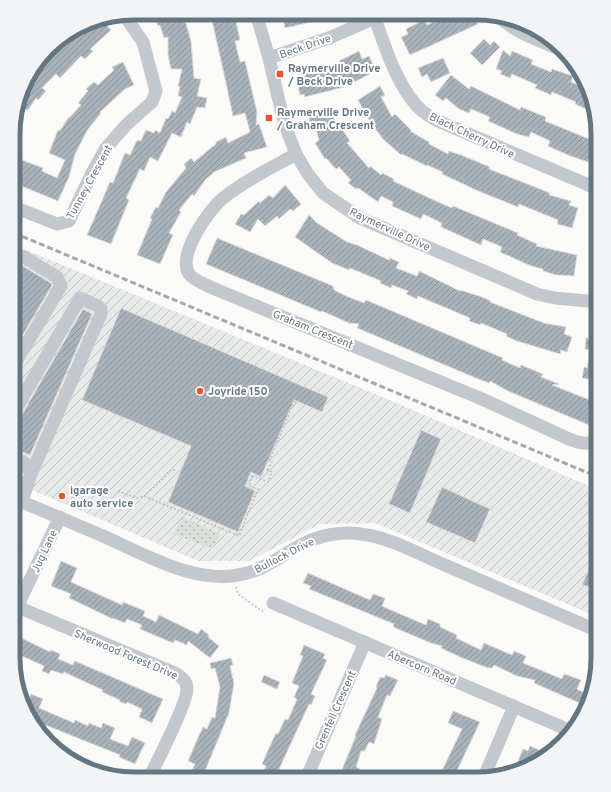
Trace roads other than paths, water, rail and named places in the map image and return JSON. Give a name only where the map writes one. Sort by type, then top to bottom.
[{"type":"street","name":"Tunney Crescent","points":[[20,209],[57,224],[69,221],[92,172],[106,148],[126,125],[152,102],[156,91],[143,42],[128,20]]},
{"type":"street","name":"Raymerville Drive","points":[[258,20],[269,58],[282,114],[296,154],[314,184],[323,193],[360,218],[537,294],[555,298],[591,301]]},
{"type":"street","name":"Beck Drive","points":[[269,58],[330,38],[370,20]]},
{"type":"street","name":"Black Cherry Drive","points":[[380,20],[396,71],[416,105],[424,112],[433,119],[591,186]]},
{"type":"street","points":[[510,25],[518,31],[543,42]]},
{"type":"street","name":"Graham Crescent","points":[[296,154],[243,184],[222,199],[209,213],[188,251],[186,263],[189,274],[196,280],[475,396],[568,439],[582,444],[591,444]]},
{"type":"street","points":[[20,256],[24,257],[57,277],[61,286],[20,355]]},
{"type":"street","points":[[20,404],[69,319],[77,301],[80,298],[98,306],[101,309],[101,314],[31,474],[20,495]]},
{"type":"street","points":[[20,461],[25,463],[30,469],[31,474]]},
{"type":"street","name":"Bullock Drive","points":[[20,500],[158,560],[190,571],[213,575],[233,576],[247,574],[266,566],[303,544],[320,538],[335,534],[362,534],[408,549],[591,628]]},
{"type":"street","name":"Jug Lane","points":[[20,596],[60,517]]},
{"type":"street","name":"Abercorn Road","points":[[273,602],[566,729]]},
{"type":"street","name":"Sherwood Forest Drive","points":[[20,608],[177,674],[186,681],[187,688],[183,704],[152,772]]},
{"type":"street","name":"Grenfell Crescent","points":[[309,772],[365,642]]},
{"type":"street","points":[[486,772],[514,706]]},
{"type":"railway","points":[[20,236],[591,474]]},
{"type":"place","name":"Raymerville Drive / Beck Drive","points":[[280,74]]},
{"type":"place","name":"Raymerville Drive / Graham Crescent","points":[[269,118]]},
{"type":"place","name":"Joyride 150","points":[[200,391]]},
{"type":"place","name":"igarage auto service","points":[[62,496]]}]
